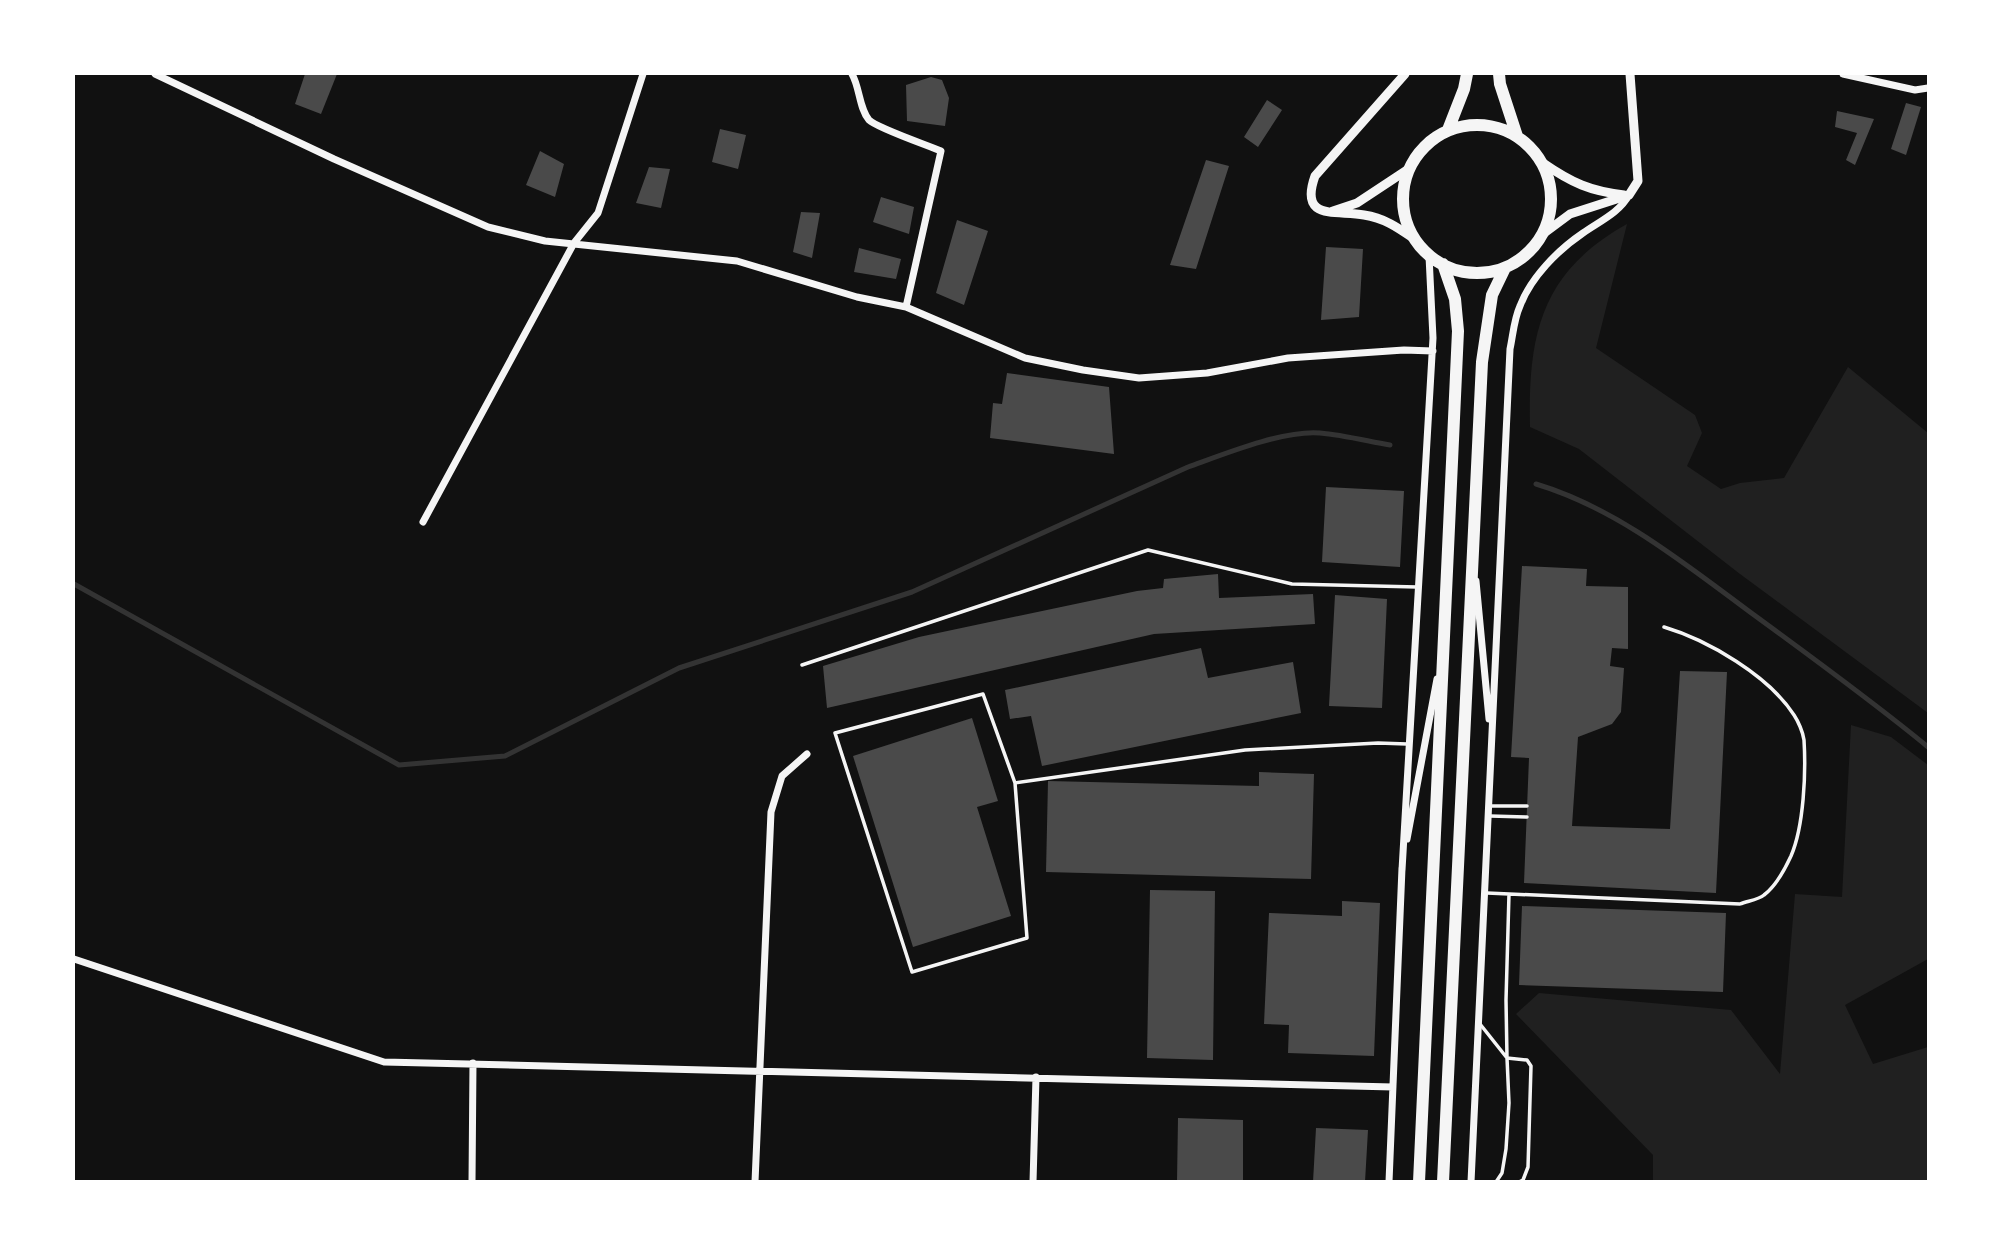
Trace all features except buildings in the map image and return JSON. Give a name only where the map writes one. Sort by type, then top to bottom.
[{"type":"highway","points":[[1448,130],[1467,74]]},
{"type":"highway","points":[[1499,74],[1517,136]]},
{"type":"highway","points":[[1480,124],[1503,128],[1517,136],[1525,141],[1543,163],[1550,183],[1550,214],[1543,234],[1527,255],[1505,268],[1481,274],[1453,270],[1429,256],[1413,238],[1402,204],[1405,179],[1413,161],[1437,135],[1457,127],[1480,124]]},
{"type":"highway","points":[[1419,1181],[1458,331],[1455,299],[1443,264]]},
{"type":"highway","points":[[1443,1181],[1482,362],[1492,295],[1505,268]]},
{"type":"street","points":[[155,74],[488,228],[545,241],[737,261],[857,297],[906,307],[1026,358],[1139,378],[1207,373],[1288,358],[1404,350],[1433,351]]},
{"type":"street","points":[[423,522],[574,243],[598,213],[643,74]]},
{"type":"street","points":[[852,74],[858,85],[862,106],[870,121],[941,151],[906,307]]},
{"type":"street","points":[[1405,74],[1315,176],[1310,192],[1312,204],[1320,211],[1363,214],[1391,222],[1413,238]]},
{"type":"street","points":[[1471,1181],[1510,349],[1519,308],[1533,282],[1554,258],[1581,234],[1623,206],[1638,181],[1630,74]]},
{"type":"street","points":[[1843,74],[1915,90],[1928,88]]},
{"type":"street","points":[[1543,163],[1570,181],[1596,191],[1629,195]]},
{"type":"street","points":[[1330,212],[1357,203],[1410,168]]},
{"type":"street","points":[[1543,234],[1570,214],[1629,195]]},
{"type":"street","points":[[1389,1181],[1402,870],[1433,351],[1429,256]]},
{"type":"street","points":[[1473,543],[1491,747]]},
{"type":"street","points":[[1402,870],[1445,637]]},
{"type":"street","points":[[755,1181],[771,812],[782,776],[807,754]]},
{"type":"street","points":[[74,959],[384,1062],[1393,1087]]},
{"type":"street","points":[[472,1181],[473,1063]]},
{"type":"street","points":[[1033,1181],[1036,1077]]},
{"type":"lane","points":[[802,665],[1148,550],[1292,584],[1419,587]]},
{"type":"lane","points":[[1485,893],[1740,904],[1763,896],[1777,880],[1792,854],[1800,821],[1804,737],[1794,715],[1767,685],[1733,658],[1687,634],[1664,627]]},
{"type":"lane","points":[[983,694],[1015,783],[1027,937],[912,972],[835,733],[983,694]]},
{"type":"lane","points":[[1015,783],[1245,750],[1378,743],[1409,744]]},
{"type":"lane","points":[[1489,806],[1527,806]]},
{"type":"lane","points":[[1488,816],[1527,817]]},
{"type":"lane","points":[[1496,1181],[1503,1173],[1509,1103],[1506,1000],[1510,894]]},
{"type":"lane","points":[[1478,1021],[1507,1058],[1527,1060],[1531,1066],[1528,1167],[1523,1180],[1519,1181]]},
{"type":"shaded area","points":[[1627,224],[1596,348],[1695,415],[1702,433],[1687,466],[1721,489],[1740,483],[1784,478],[1848,367],[1928,433],[1928,713],[1740,574],[1579,449],[1530,427],[1532,363],[1537,335],[1546,309],[1558,285],[1575,263],[1598,243]]},
{"type":"shaded area","points":[[1851,725],[1891,737],[1928,765],[1928,959],[1845,1005],[1873,1064],[1928,1047],[1928,1181],[1653,1181],[1653,1155],[1516,1014],[1539,993],[1731,1010],[1780,1074],[1795,894],[1842,897]]},
{"type":"waterway","points":[[74,584],[399,765],[505,756],[679,668],[912,592],[1188,467],[1219,456],[1271,439],[1305,433],[1329,434],[1390,445]]},
{"type":"waterway","points":[[1536,484],[1594,507],[1648,539],[1840,678],[1928,747]]}]
